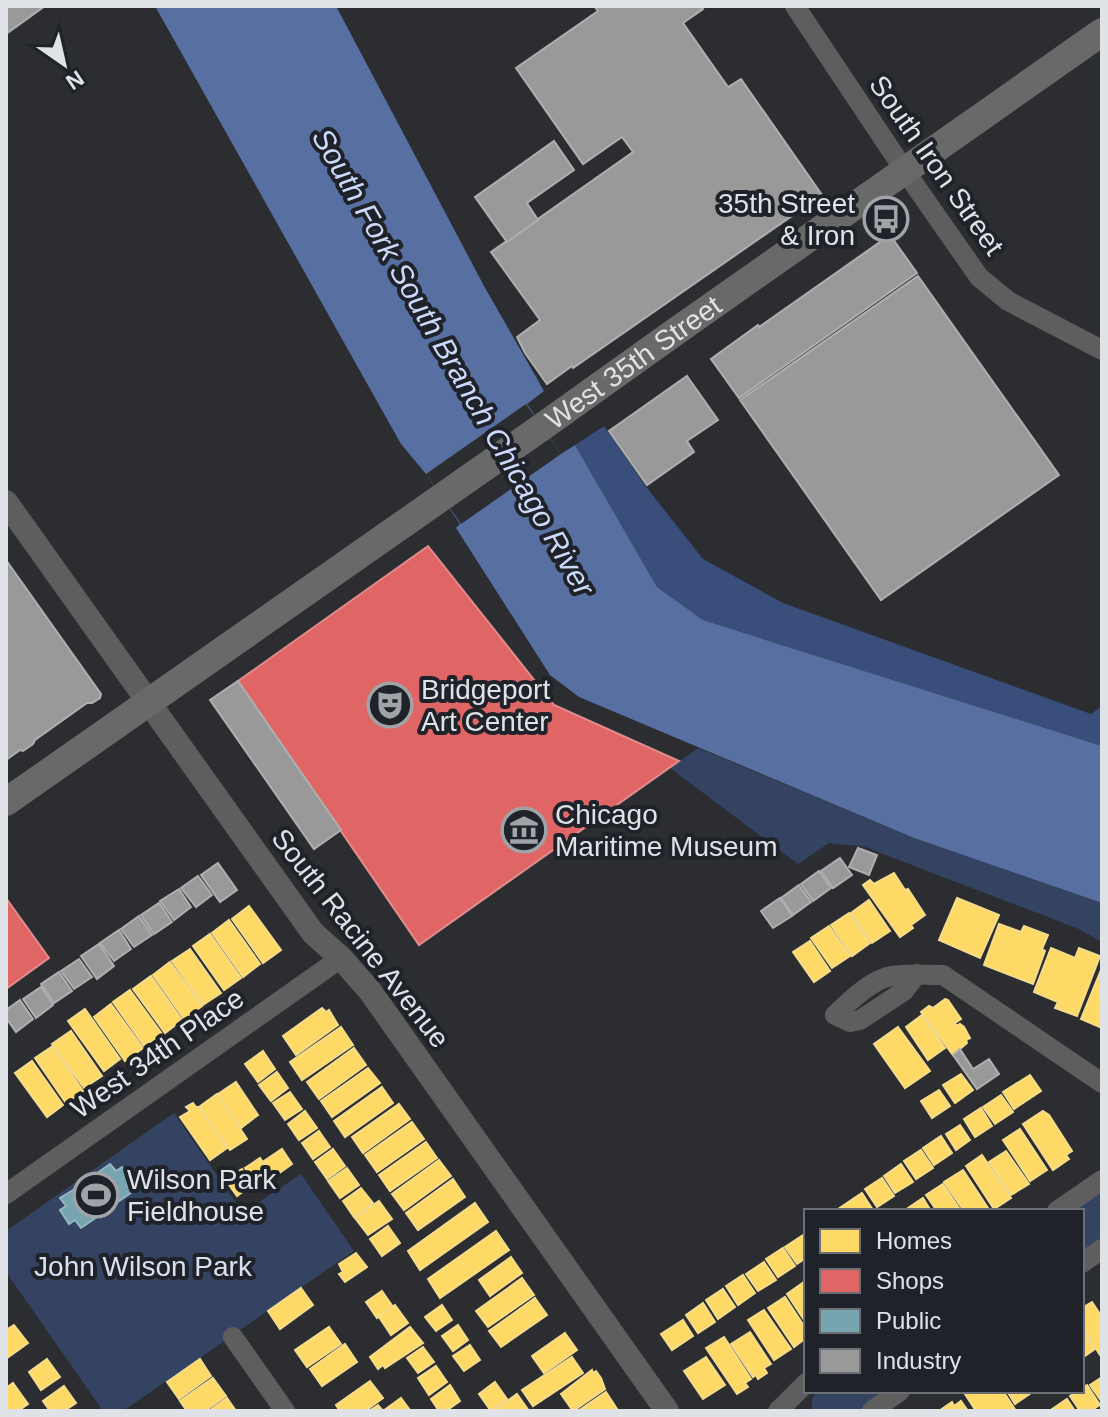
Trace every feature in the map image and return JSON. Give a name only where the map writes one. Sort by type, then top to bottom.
[{"type":"main road","name":"West 35th Street","points":[[6,802],[1102,32]]},
{"type":"street","name":"South Iron Street","points":[[795,6],[979,277],[1008,301],[1102,350]]},
{"type":"street","name":"South Racine Avenue","points":[[6,502],[313,933],[341,958],[370,991],[667,1411]]},
{"type":"street","name":"West 34th Place","points":[[6,1194],[341,958]]},
{"type":"street","points":[[917,974],[943,975],[1102,1083]]},
{"type":"street","points":[[1060,1209],[1102,1180]]},
{"type":"street","points":[[1084,1262],[1102,1249]]},
{"type":"street","points":[[233,1337],[285,1411]]},
{"type":"street","points":[[788,1407],[804,1386]]},
{"type":"street","points":[[872,1411],[897,1393]]},
{"type":"green space","points":[[698,748],[914,838],[1102,903],[1102,942],[1079,929],[865,847],[829,843],[798,864],[670,768]]},
{"type":"green space","name":"John Wilson Park","points":[[174,1113],[243,1213],[301,1174],[354,1251],[123,1411],[103,1411],[6,1272],[6,1231]]},
{"type":"green space","points":[[1102,1188],[1102,1245],[1084,1258],[1084,1209],[1073,1209]]},
{"type":"green space","points":[[816,1393],[889,1393],[863,1411],[812,1411],[812,1398]]},
{"type":"shaded area","points":[[604,426],[647,488],[703,559],[783,603],[1091,714],[1102,706],[1102,746],[703,620],[657,587],[575,445]]},
{"type":"water","name":"South Fork South Branch Chicago River","points":[[155,6],[336,6],[484,286],[544,391],[527,404],[561,454],[575,445],[657,587],[703,620],[1102,746],[1102,903],[914,838],[579,697],[550,675],[456,528],[460,524],[401,444]]},
{"type":"pier","points":[[526,404],[561,454],[461,524],[426,474]]},
{"type":"building: Homes","points":[[894,873],[925,915],[900,937],[863,885],[870,880],[874,884]]},
{"type":"building: Homes","points":[[957,898],[999,915],[980,958],[939,940]]},
{"type":"building: Homes","points":[[869,900],[890,931],[872,943],[851,913]]},
{"type":"building: Homes","points":[[249,906],[281,950],[263,963],[232,919]]},
{"type":"building: Homes","points":[[849,913],[870,943],[852,956],[831,925]]},
{"type":"building: Homes","points":[[229,920],[260,964],[243,977],[212,933]]},
{"type":"building: Homes","points":[[999,924],[1021,932],[1024,926],[1048,935],[1033,984],[984,965]]},
{"type":"building: Homes","points":[[829,926],[850,956],[832,968],[811,938]]},
{"type":"building: Homes","points":[[210,934],[241,978],[224,990],[193,946]]},
{"type":"building: Homes","points":[[810,941],[830,971],[814,982],[793,952]]},
{"type":"building: Homes","points":[[1051,948],[1075,958],[1079,948],[1100,956],[1077,1016],[1055,1008],[1058,1002],[1034,992]]},
{"type":"building: Homes","points":[[190,949],[221,993],[203,1005],[172,961]]},
{"type":"building: Homes","points":[[170,962],[202,1006],[184,1019],[153,975]]},
{"type":"building: Homes","points":[[1102,971],[1102,1028],[1081,1019]]},
{"type":"building: Homes","points":[[151,976],[182,1020],[165,1033],[133,989]]},
{"type":"building: Homes","points":[[130,990],[162,1034],[144,1046],[113,1002]]},
{"type":"building: Homes","points":[[945,999],[961,1019],[955,1023],[956,1026],[960,1024],[964,1027],[970,1038],[953,1055],[921,1012]]},
{"type":"building: Homes","points":[[111,1004],[143,1048],[125,1061],[94,1017]]},
{"type":"building: Homes","points":[[322,1008],[326,1012],[329,1010],[338,1025],[296,1055],[283,1036]]},
{"type":"building: Homes","points":[[85,1009],[120,1059],[104,1071],[68,1021]]},
{"type":"building: Homes","points":[[922,1015],[945,1048],[928,1060],[906,1027]]},
{"type":"building: Homes","points":[[341,1027],[353,1045],[302,1080],[290,1062]]},
{"type":"building: Homes","points":[[898,1027],[930,1071],[905,1088],[874,1044]]},
{"type":"building: Homes","points":[[71,1031],[102,1076],[84,1088],[52,1044]]},
{"type":"building: Homes","points":[[53,1046],[83,1091],[66,1103],[35,1058]]},
{"type":"building: Homes","points":[[354,1048],[366,1065],[319,1099],[307,1082]]},
{"type":"building: Homes","points":[[263,1051],[275,1069],[258,1082],[245,1064]]},
{"type":"building: Homes","points":[[32,1061],[63,1105],[47,1117],[15,1073]]},
{"type":"building: Homes","points":[[368,1068],[380,1083],[332,1117],[321,1101]]},
{"type":"building: Homes","points":[[277,1072],[288,1088],[271,1101],[259,1085]]},
{"type":"building: Homes","points":[[961,1074],[973,1090],[955,1103],[943,1085]]},
{"type":"building: Homes","points":[[1030,1075],[1041,1091],[1014,1109],[1003,1092]]},
{"type":"building: Homes","points":[[236,1082],[258,1115],[241,1128],[218,1094]]},
{"type":"building: Homes","points":[[382,1087],[393,1103],[345,1137],[334,1121]]},
{"type":"building: Homes","points":[[939,1090],[950,1106],[932,1118],[921,1101]]},
{"type":"building: Homes","points":[[290,1092],[302,1109],[285,1120],[273,1103]]},
{"type":"building: Homes","points":[[217,1094],[247,1139],[230,1150],[199,1107]]},
{"type":"building: Homes","points":[[1001,1095],[1013,1112],[995,1124],[983,1107]]},
{"type":"building: Homes","points":[[193,1103],[227,1148],[210,1160],[180,1117],[190,1111],[186,1107]]},
{"type":"building: Homes","points":[[399,1104],[410,1119],[363,1153],[352,1137]]},
{"type":"building: Homes","points":[[981,1108],[992,1126],[975,1137],[964,1119]]},
{"type":"building: Homes","points":[[305,1111],[317,1128],[299,1140],[288,1124]]},
{"type":"building: Homes","points":[[1043,1111],[1049,1115],[1072,1151],[1066,1155],[1069,1159],[1053,1170],[1023,1124]]},
{"type":"building: Homes","points":[[412,1122],[424,1139],[377,1172],[365,1155]]},
{"type":"building: Homes","points":[[960,1125],[970,1140],[956,1150],[946,1134]]},
{"type":"building: Homes","points":[[1020,1129],[1047,1170],[1030,1181],[1003,1140]]},
{"type":"building: Homes","points":[[319,1131],[330,1147],[313,1159],[302,1143]]},
{"type":"building: Homes","points":[[941,1136],[952,1153],[934,1165],[923,1148]]},
{"type":"building: Homes","points":[[426,1142],[437,1158],[390,1191],[379,1175]]},
{"type":"building: Homes","points":[[282,1149],[292,1164],[275,1176],[264,1161]]},
{"type":"building: Homes","points":[[333,1149],[345,1166],[327,1179],[315,1162]]},
{"type":"building: Homes","points":[[921,1150],[933,1168],[916,1179],[904,1161]]},
{"type":"building: Homes","points":[[1006,1151],[1029,1184],[1011,1195],[989,1162]]},
{"type":"building: Homes","points":[[982,1155],[1011,1198],[994,1209],[966,1166]]},
{"type":"building: Homes","points":[[260,1158],[271,1174],[256,1185],[245,1168]]},
{"type":"building: Homes","points":[[439,1160],[451,1176],[404,1210],[392,1194]]},
{"type":"building: Homes","points":[[901,1164],[913,1182],[895,1193],[884,1176]]},
{"type":"building: Homes","points":[[347,1168],[359,1185],[340,1198],[328,1181]]},
{"type":"building: Homes","points":[[242,1169],[253,1184],[237,1196],[225,1179]]},
{"type":"building: Homes","points":[[963,1170],[989,1209],[963,1209],[944,1182]]},
{"type":"building: Homes","points":[[882,1178],[894,1196],[877,1207],[865,1189]]},
{"type":"building: Homes","points":[[453,1179],[465,1197],[418,1230],[406,1213]]},
{"type":"building: Homes","points":[[943,1184],[960,1209],[936,1209],[926,1195]]},
{"type":"building: Homes","points":[[361,1188],[373,1203],[354,1217],[343,1201]]},
{"type":"building: Homes","points":[[862,1193],[872,1209],[838,1209]]},
{"type":"building: Homes","points":[[923,1198],[930,1209],[906,1209]]},
{"type":"building: Homes","points":[[379,1201],[392,1219],[368,1235],[355,1218]]},
{"type":"building: Homes","points":[[475,1203],[488,1222],[420,1270],[408,1251]]},
{"type":"building: Homes","points":[[388,1226],[400,1243],[382,1256],[370,1239]]},
{"type":"building: Homes","points":[[496,1231],[509,1250],[440,1298],[428,1279]]},
{"type":"building: Homes","points":[[803,1235],[804,1259],[797,1264],[785,1247]]},
{"type":"building: Homes","points":[[783,1248],[795,1266],[778,1277],[766,1259]]},
{"type":"building: Homes","points":[[356,1253],[367,1267],[345,1282],[339,1274],[343,1272],[339,1264]]},
{"type":"building: Homes","points":[[511,1257],[522,1273],[490,1296],[479,1280]]},
{"type":"building: Homes","points":[[764,1262],[776,1280],[758,1291],[746,1274]]},
{"type":"building: Homes","points":[[743,1275],[755,1293],[738,1305],[726,1286]]},
{"type":"building: Homes","points":[[522,1278],[534,1295],[488,1327],[476,1311]]},
{"type":"building: Homes","points":[[804,1282],[804,1320],[787,1294]]},
{"type":"building: Homes","points":[[301,1288],[313,1305],[280,1329],[268,1311]]},
{"type":"building: Homes","points":[[723,1289],[735,1307],[718,1319],[706,1300]]},
{"type":"building: Homes","points":[[382,1291],[393,1307],[377,1318],[366,1302]]},
{"type":"building: Homes","points":[[785,1297],[804,1326],[804,1340],[794,1347],[768,1308]]},
{"type":"building: Homes","points":[[535,1298],[547,1315],[501,1347],[489,1331]]},
{"type":"building: Homes","points":[[1092,1302],[1102,1317],[1100,1355],[1084,1330],[1084,1307]]},
{"type":"building: Homes","points":[[703,1303],[715,1322],[698,1333],[686,1315]]},
{"type":"building: Homes","points":[[395,1305],[408,1323],[391,1335],[379,1317]]},
{"type":"building: Homes","points":[[442,1305],[452,1320],[436,1331],[425,1317]]},
{"type":"building: Homes","points":[[764,1310],[791,1349],[774,1360],[748,1320]]},
{"type":"building: Homes","points":[[683,1320],[693,1336],[672,1350],[661,1334]]},
{"type":"building: Homes","points":[[14,1325],[28,1343],[7,1358],[6,1330]]},
{"type":"building: Homes","points":[[458,1325],[468,1340],[453,1351],[442,1336]]},
{"type":"building: Homes","points":[[329,1327],[341,1344],[307,1367],[295,1350]]},
{"type":"building: Homes","points":[[410,1327],[423,1343],[385,1368],[383,1365],[378,1369],[370,1357]]},
{"type":"building: Homes","points":[[750,1332],[771,1364],[764,1368],[767,1373],[758,1379],[756,1375],[753,1377],[731,1344]]},
{"type":"building: Homes","points":[[565,1333],[577,1350],[544,1373],[532,1356]]},
{"type":"building: Homes","points":[[1084,1333],[1095,1349],[1084,1357]]},
{"type":"building: Homes","points":[[724,1337],[751,1379],[745,1383],[748,1387],[737,1394],[706,1348]]},
{"type":"building: Homes","points":[[345,1344],[357,1362],[322,1386],[310,1369]]},
{"type":"building: Homes","points":[[470,1345],[480,1360],[464,1371],[453,1356]]},
{"type":"building: Homes","points":[[423,1347],[434,1362],[418,1373],[407,1358]]},
{"type":"building: Homes","points":[[572,1357],[583,1373],[533,1406],[522,1390]]},
{"type":"building: Homes","points":[[706,1357],[725,1385],[703,1399],[684,1371]]},
{"type":"building: Homes","points":[[47,1359],[60,1377],[41,1390],[29,1372]]},
{"type":"building: Homes","points":[[200,1359],[211,1376],[179,1399],[167,1382]]},
{"type":"building: Homes","points":[[436,1366],[447,1382],[429,1395],[418,1378]]},
{"type":"building: Homes","points":[[592,1370],[601,1378],[605,1389],[573,1411],[561,1394]]},
{"type":"building: Homes","points":[[1102,1377],[1102,1402],[1090,1385]]},
{"type":"building: Homes","points":[[213,1378],[226,1396],[205,1411],[187,1411],[180,1401]]},
{"type":"building: Homes","points":[[370,1381],[383,1398],[365,1411],[340,1411],[336,1405]]},
{"type":"building: Homes","points":[[495,1382],[507,1399],[491,1411],[479,1394]]},
{"type":"building: Homes","points":[[13,1383],[28,1404],[18,1411],[6,1411],[6,1388]]},
{"type":"building: Homes","points":[[450,1385],[460,1401],[446,1411],[439,1411],[431,1399]]},
{"type":"building: Homes","points":[[1087,1385],[1100,1405],[1090,1411],[1080,1411],[1070,1396],[1084,1393]]},
{"type":"building: Homes","points":[[64,1386],[76,1403],[64,1411],[50,1411],[43,1401]]},
{"type":"building: Homes","points":[[606,1392],[617,1409],[578,1411]]},
{"type":"building: Homes","points":[[964,1393],[1004,1393],[1016,1411],[976,1411]]},
{"type":"building: Homes","points":[[1008,1393],[1031,1393],[1015,1404]]},
{"type":"building: Homes","points":[[517,1394],[529,1411],[493,1411]]},
{"type":"building: Homes","points":[[227,1398],[236,1411],[209,1411]]},
{"type":"building: Homes","points":[[401,1398],[409,1409],[407,1411],[383,1411]]},
{"type":"building: Homes","points":[[1067,1399],[1075,1411],[1051,1410]]},
{"type":"building: Homes","points":[[961,1401],[968,1411],[939,1411],[952,1402],[954,1406]]},
{"type":"building: Homes","points":[[378,1405],[383,1411],[369,1411]]},
{"type":"building: Shops","points":[[428,546],[554,705],[679,761],[419,945],[238,681]]},
{"type":"building: Shops","points":[[6,898],[49,958],[6,989]]},
{"type":"building: Public","name":"Wilson Park Fieldhouse","points":[[110,1164],[116,1171],[122,1167],[132,1181],[127,1185],[132,1192],[112,1206],[105,1216],[100,1215],[81,1228],[75,1220],[69,1224],[60,1210],[66,1206],[60,1198],[78,1187],[78,1181],[87,1175],[93,1176]]},
{"type":"building: Industry","points":[[6,6],[45,6],[6,34]]},
{"type":"building: Industry","points":[[594,6],[700,6],[703,9],[683,23],[728,87],[741,79],[822,195],[547,384],[517,337],[540,320],[491,252],[633,152],[622,137],[583,164],[516,68],[598,11]]},
{"type":"building: Industry","points":[[554,141],[574,170],[527,203],[538,220],[507,242],[475,197]]},
{"type":"building: Industry","points":[[890,235],[917,273],[739,398],[711,359]]},
{"type":"building: Industry","points":[[918,276],[1059,475],[881,600],[740,400]]},
{"type":"building: Industry","points":[[687,376],[718,420],[687,441],[694,452],[647,485],[609,431]]},
{"type":"building: Industry","points":[[6,560],[101,694],[100,698],[87,703],[33,744],[6,760]]},
{"type":"building: Industry","points":[[238,681],[341,830],[314,849],[210,700]]},
{"type":"building: Industry","points":[[858,848],[877,855],[869,875],[849,867]]},
{"type":"building: Industry","points":[[840,858],[852,875],[833,888],[821,871]]},
{"type":"building: Industry","points":[[218,863],[237,890],[220,902],[201,875]]},
{"type":"building: Industry","points":[[819,871],[831,888],[813,901],[801,884]]},
{"type":"building: Industry","points":[[198,876],[212,895],[196,907],[181,888]]},
{"type":"building: Industry","points":[[799,885],[811,902],[793,915],[781,898]]},
{"type":"building: Industry","points":[[179,889],[191,907],[174,920],[160,901]]},
{"type":"building: Industry","points":[[780,898],[792,916],[773,928],[761,911]]},
{"type":"building: Industry","points":[[159,903],[172,922],[154,934],[141,915]]},
{"type":"building: Industry","points":[[139,916],[152,935],[134,947],[121,929]]},
{"type":"building: Industry","points":[[119,930],[131,949],[114,961],[100,943]]},
{"type":"building: Industry","points":[[99,944],[114,966],[97,979],[81,956]]},
{"type":"building: Industry","points":[[79,959],[92,977],[74,989],[61,971]]},
{"type":"building: Industry","points":[[59,972],[72,991],[54,1003],[41,984]]},
{"type":"building: Industry","points":[[41,987],[53,1005],[36,1018],[23,999]]},
{"type":"building: Industry","points":[[20,1000],[33,1019],[16,1032],[6,1018],[6,1010]]},
{"type":"building: Industry","points":[[960,1049],[973,1069],[989,1059],[999,1074],[977,1089],[953,1055]]},
{"type":"place","name":"35th Street & Iron","points":[[886,219]]},
{"type":"place","name":"Bridgeport Art Center","points":[[390,705]]},
{"type":"place","name":"Chicago Maritime Museum","points":[[524,830]]},
{"type":"place","name":"Wilson Park Fieldhouse","points":[[96,1195]]}]
